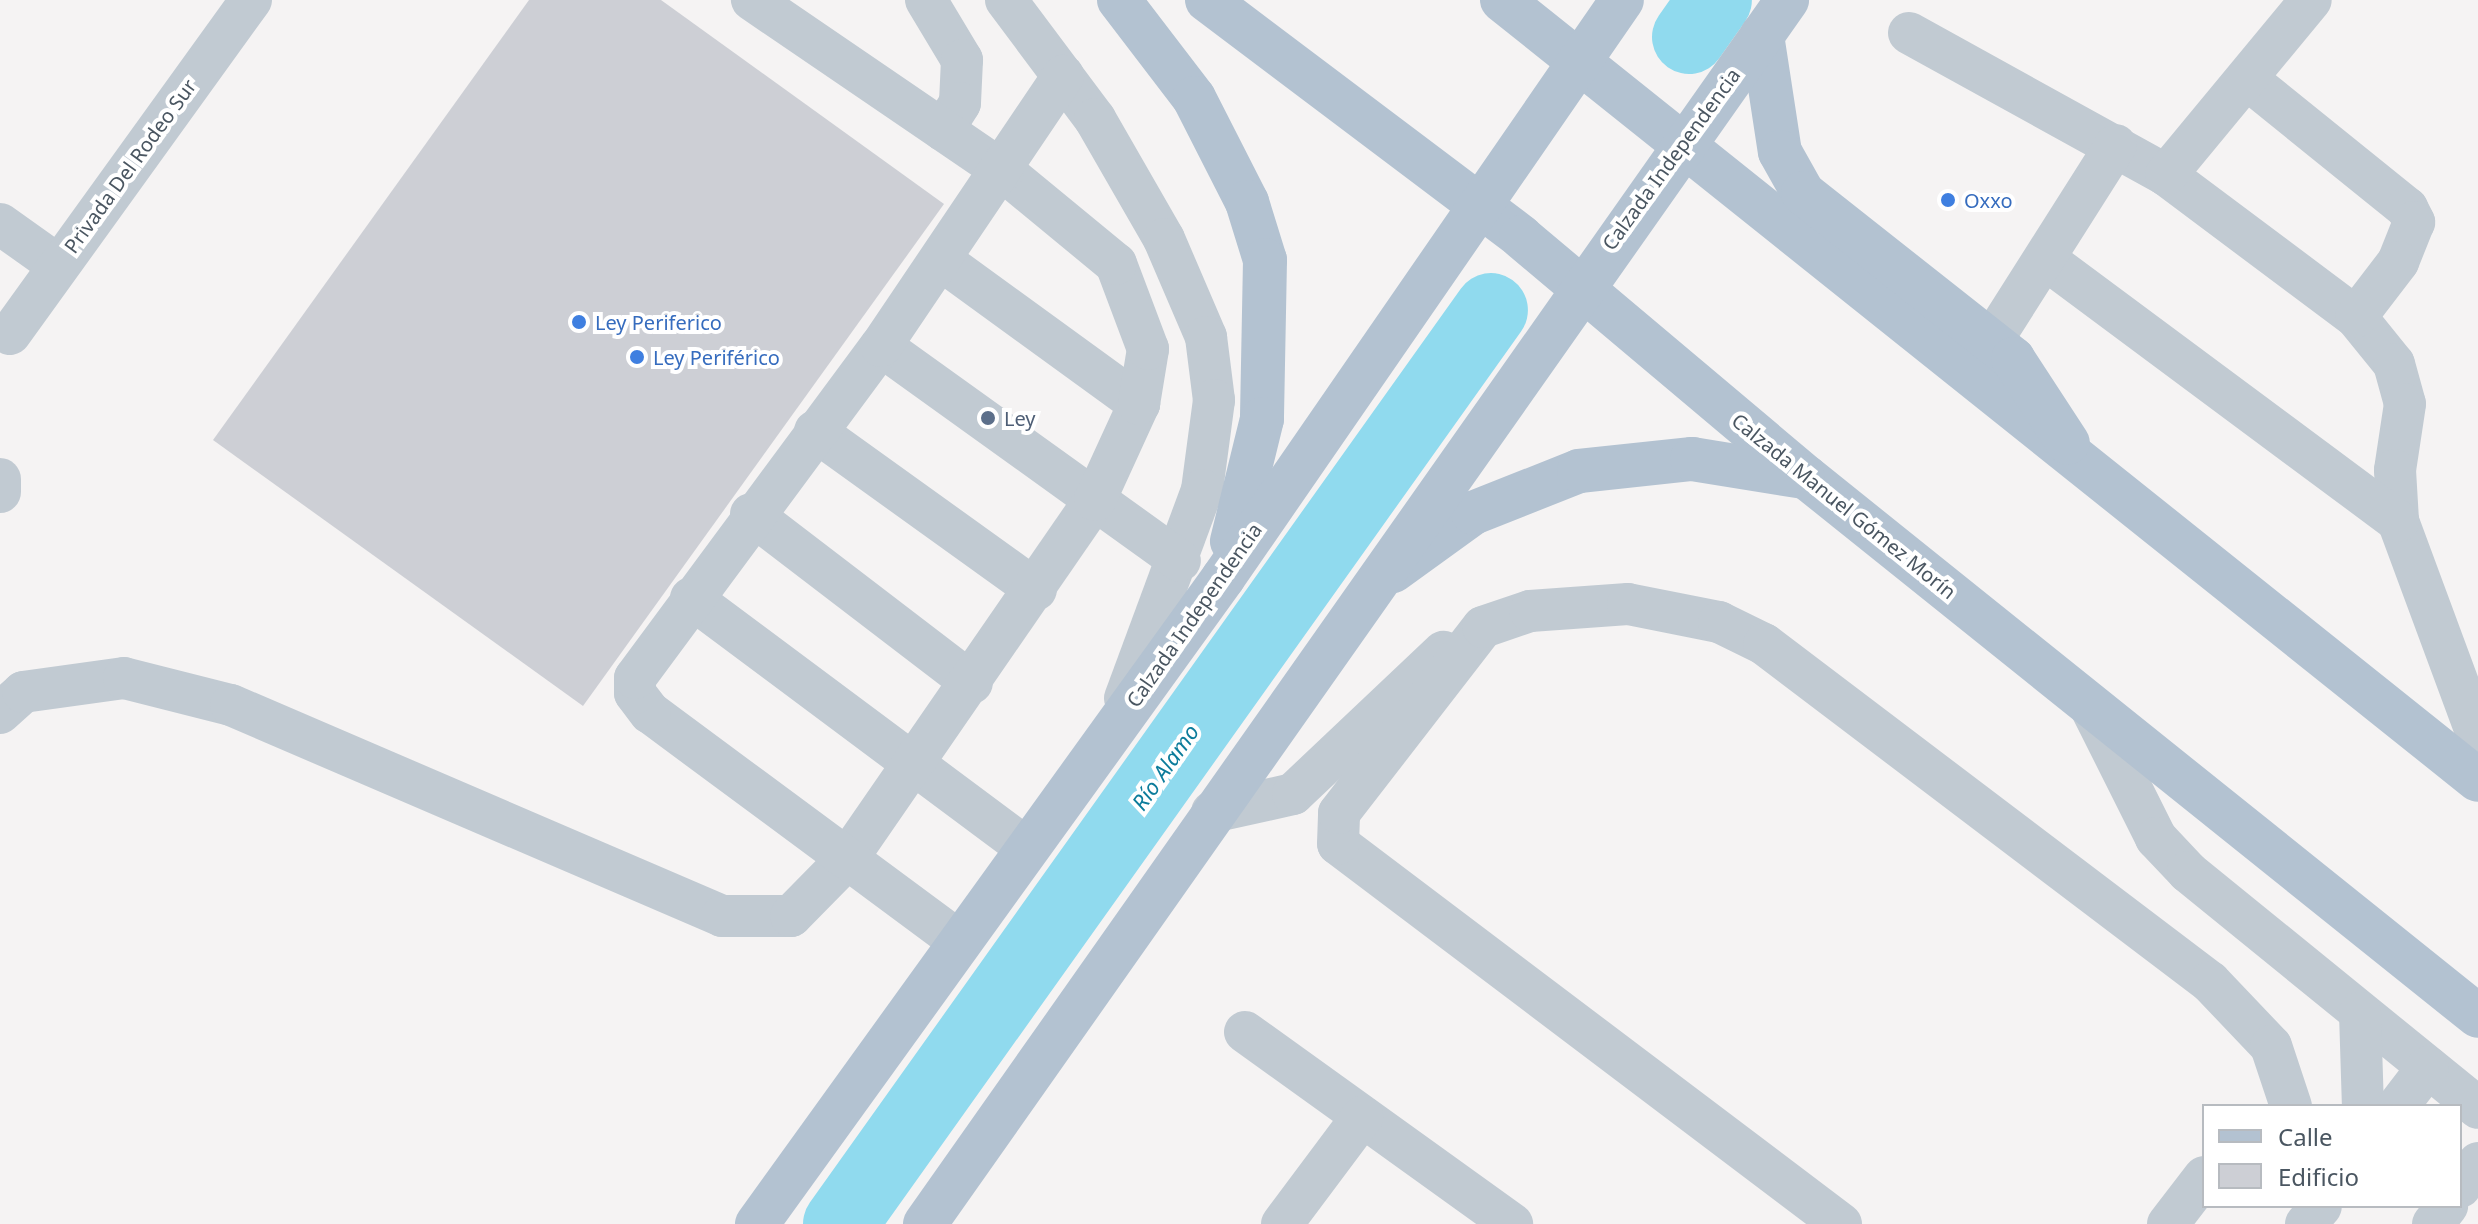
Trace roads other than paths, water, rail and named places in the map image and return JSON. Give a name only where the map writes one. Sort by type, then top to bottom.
[{"type":"main road","points":[[1119,0],[1194,98],[1247,202],[1265,260],[1262,419],[1223,578]]},
{"type":"main road","name":"Calzada Manuel Gómez Morín","points":[[1207,0],[1476,204],[1806,477],[2478,1016]]},
{"type":"main road","points":[[1502,0],[2478,780]]},
{"type":"main road","name":"Calzada Independencia","points":[[757,1224],[1223,578],[1476,204],[1622,0]]},
{"type":"main road","name":"Calzada Independencia","points":[[925,1224],[1579,287],[1787,0]]},
{"type":"main road","points":[[1762,35],[1780,152],[1803,193],[1991,342],[2038,386],[2077,459]]},
{"type":"main road","points":[[1365,592],[1473,513],[1579,471],[1692,459],[1806,477]]},
{"type":"street","name":"Privada Del Rodeo Sur","points":[[10,334],[251,0]]},
{"type":"street","points":[[0,713],[23,692],[124,678],[231,705],[722,916],[791,916],[847,859],[972,683],[1095,500],[1139,404],[1148,349],[1116,264],[1003,171],[752,0]]},
{"type":"street","points":[[926,0],[962,60],[960,103],[943,130]]},
{"type":"street","points":[[1006,0],[1063,76],[1164,239],[1206,337],[1214,400],[1202,490],[1180,561],[1109,736]]},
{"type":"street","points":[[2166,175],[2311,0]]},
{"type":"street","points":[[1909,33],[2166,175],[2356,317],[2394,364],[2405,404],[2395,470],[2398,521],[2478,737]]},
{"type":"street","points":[[960,942],[650,713],[635,693],[642,666],[751,514],[881,346],[1003,171],[1063,76]]},
{"type":"street","points":[[2247,79],[2407,208],[2414,222],[2398,262],[2356,317]]},
{"type":"street","points":[[1991,342],[2116,145]]},
{"type":"street","points":[[0,224],[58,265]]},
{"type":"street","points":[[2045,259],[2398,521]]},
{"type":"street","points":[[941,260],[1139,404]]},
{"type":"street","points":[[881,346],[1180,561]]},
{"type":"street","points":[[815,431],[1036,590]]},
{"type":"street","points":[[0,479],[0,492]]},
{"type":"street","points":[[751,514],[972,683]]},
{"type":"street","points":[[691,598],[1028,849]]},
{"type":"street","points":[[1212,812],[1293,794],[1410,677],[1483,627],[1530,611],[1628,604],[1719,622],[1764,644],[2210,982],[2271,1046],[2290,1104]]},
{"type":"street","points":[[1483,627],[1339,813],[1338,844],[1841,1224]]},
{"type":"street","points":[[2090,706],[2156,838],[2220,901],[2478,1108]]},
{"type":"street","points":[[2360,1013],[2363,1104]]},
{"type":"street","points":[[1245,1032],[1512,1224]]},
{"type":"street","points":[[2400,1104],[2428,1067]]},
{"type":"street","points":[[1282,1224],[1362,1117]]},
{"type":"street","points":[[2462,1184],[2478,1163]]},
{"type":"street","points":[[2168,1224],[2202,1180]]},
{"type":"street","points":[[2306,1224],[2319,1208]]},
{"type":"street","points":[[2433,1224],[2445,1208]]},
{"type":"waterway","name":"Río Alamo","points":[[1689,37],[1715,0]]},
{"type":"waterway","name":"Río Alamo","points":[[840,1224],[1491,310]]},
{"type":"place","name":"Oxxo","points":[[1948,200]]},
{"type":"place","name":"Ley Periferico","points":[[579,322]]},
{"type":"place","name":"Ley Periférico","points":[[637,357]]},
{"type":"place","name":"Ley","points":[[988,418]]}]
